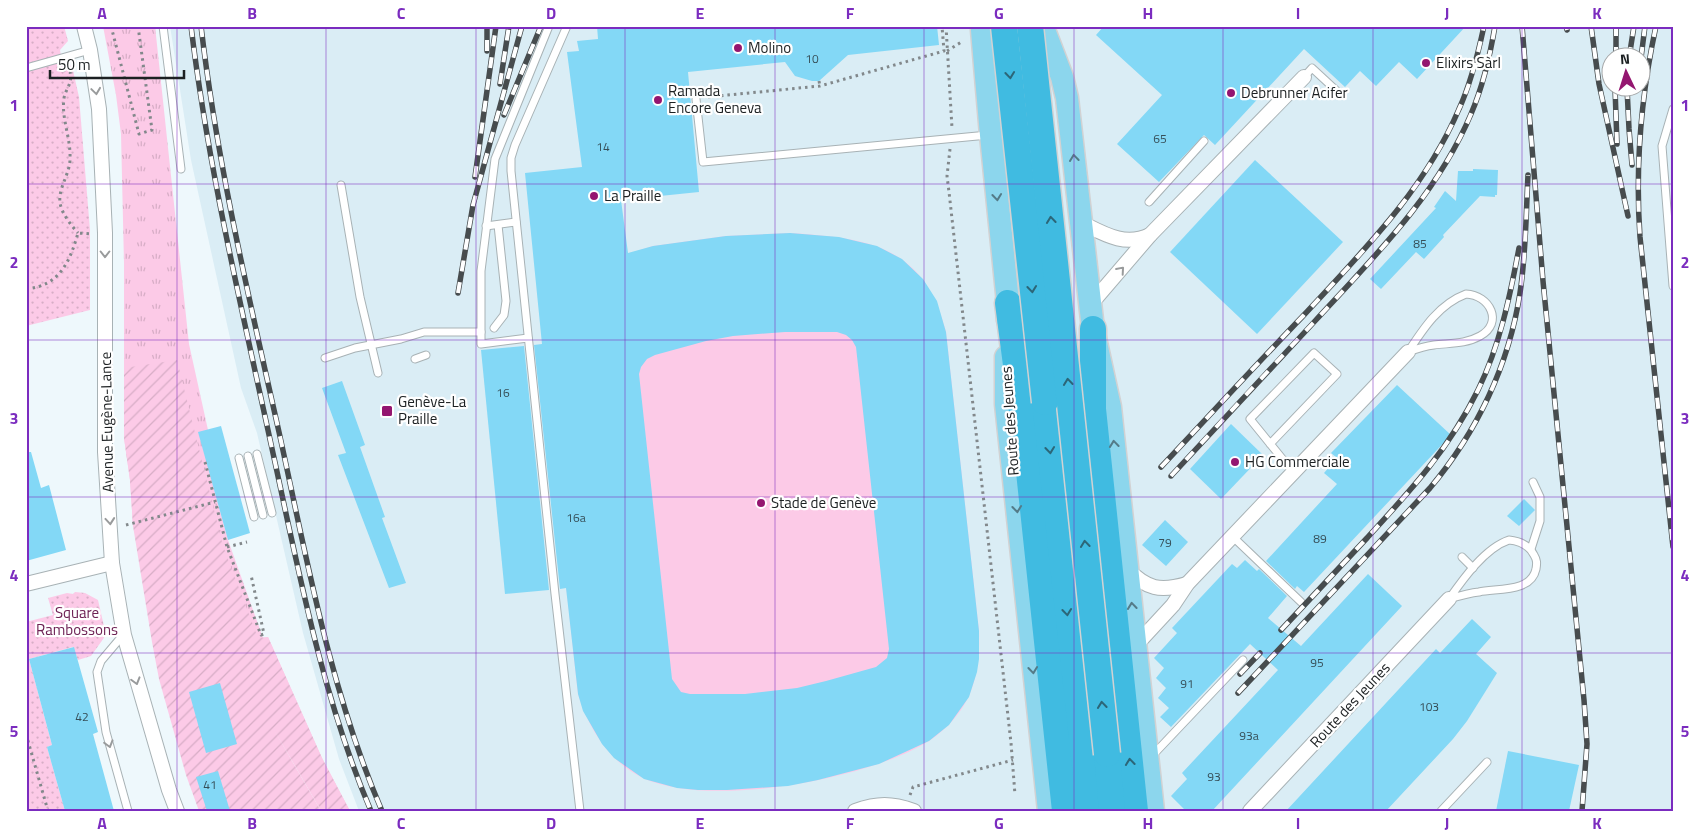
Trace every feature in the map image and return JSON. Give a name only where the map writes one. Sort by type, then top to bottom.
[{"type":"highway","points":[[989,27],[1090,811]]},
{"type":"highway","points":[[1040,27],[1112,811]]},
{"type":"highway","points":[[1008,303],[1025,434],[1055,712],[1052,809]]},
{"type":"highway","points":[[1092,317],[1093,409],[1135,811]]},
{"type":"main road","points":[[989,27],[991,37],[1002,42],[1013,43],[1030,39],[1040,27],[1062,77],[1067,98],[1092,317],[1110,407],[1153,811]]},
{"type":"main road","name":"Route des Jeunes","points":[[989,27],[991,134],[1008,303],[1005,378],[1006,404],[1052,809]]},
{"type":"street","name":"Avenue Eugène-Lance","points":[[84,26],[90,50],[98,108],[105,233],[105,452],[112,563],[124,635],[169,790],[177,811]]},
{"type":"street","points":[[1092,317],[1150,235],[1304,77]]},
{"type":"street","points":[[1082,223],[1115,239],[1141,239],[1150,235]]},
{"type":"street","points":[[1136,645],[1173,605],[1186,584],[1408,352]]},
{"type":"street","points":[[26,584],[112,563]]},
{"type":"street","points":[[1128,569],[1137,578],[1153,588],[1164,589],[1186,584]]},
{"type":"street","name":"Route des Jeunes","points":[[1250,811],[1449,599]]},
{"type":"street","points":[[854,811],[885,805],[896,805],[910,809]]},
{"type":"lane","points":[[163,26],[181,169]]},
{"type":"lane","points":[[528,338],[481,344],[481,271],[495,159],[549,26]]},
{"type":"lane","points":[[567,26],[514,146],[510,171],[580,811]]},
{"type":"lane","points":[[26,68],[90,50]]},
{"type":"lane","points":[[1304,77],[1312,68],[1339,93]]},
{"type":"lane","points":[[696,99],[703,162],[991,134]]},
{"type":"lane","points":[[1673,109],[1662,146],[1673,286]]},
{"type":"lane","points":[[1148,202],[1204,141]]},
{"type":"lane","points":[[341,185],[360,297],[378,372]]},
{"type":"lane","points":[[486,226],[516,222]]},
{"type":"lane","points":[[494,328],[504,316],[506,301],[498,225]]},
{"type":"lane","points":[[1445,293],[1447,303]]},
{"type":"lane","points":[[1466,294],[1482,298],[1490,308],[1492,313],[1490,327],[1480,336],[1465,342],[1432,345],[1408,352],[1423,328],[1447,303],[1466,294]]},
{"type":"lane","points":[[325,358],[371,344],[401,339],[429,331],[481,332]]},
{"type":"lane","points":[[1270,444],[1337,374],[1314,353],[1250,420],[1293,472]]},
{"type":"lane","points":[[415,359],[426,355]]},
{"type":"lane","points":[[257,454],[272,513]]},
{"type":"lane","points":[[248,456],[263,515]]},
{"type":"lane","points":[[239,458],[254,517]]},
{"type":"lane","points":[[1531,549],[1540,521],[1540,497],[1533,482]]},
{"type":"lane","points":[[1232,536],[1301,602]]},
{"type":"lane","points":[[1509,540],[1518,541],[1531,549],[1537,560],[1535,572],[1529,581],[1511,588],[1479,591],[1449,599],[1473,568],[1500,543],[1509,540]]},
{"type":"lane","points":[[1462,557],[1473,568]]},
{"type":"lane","points":[[124,635],[101,661],[97,672],[106,732],[128,811]]},
{"type":"lane","points":[[1148,760],[1243,660]]},
{"type":"lane","points":[[1441,811],[1488,762]]},
{"type":"path","points":[[112,26],[139,134],[152,130],[138,26]]},
{"type":"path","points":[[942,26],[952,106],[952,139],[948,161],[949,192],[1013,760],[1015,795]]},
{"type":"path","points":[[946,26],[946,51]]},
{"type":"path","points":[[696,99],[820,86],[946,51]]},
{"type":"path","points":[[55,60],[57,67],[70,72],[72,79],[64,97],[64,117],[71,161],[62,188],[60,204],[69,224],[78,233],[92,234]]},
{"type":"path","points":[[819,81],[820,86]]},
{"type":"path","points":[[26,289],[36,288],[51,280],[66,267],[78,233]]},
{"type":"path","points":[[205,462],[227,547],[261,635],[264,634],[251,575]]},
{"type":"path","points":[[126,525],[215,502]]},
{"type":"path","points":[[227,547],[247,542]]},
{"type":"path","points":[[26,734],[48,811]]},
{"type":"path","points":[[910,809],[913,787],[1013,760]]},
{"type":"shaded area","points":[[170,26],[1673,26],[1673,811],[359,811],[339,759],[303,633],[257,433],[241,388],[191,160]]},
{"type":"green space","points":[[26,26],[64,26],[68,41],[60,50],[62,63],[72,66],[79,97],[90,230],[90,310],[26,326]]},
{"type":"green space","points":[[103,26],[155,26],[189,344],[208,430],[199,433],[228,540],[263,638],[268,637],[322,758],[350,811],[321,811],[239,668],[133,526],[130,480],[124,438],[124,263],[121,134]]},
{"type":"green space","name":"Stade de Genève","points":[[790,233],[844,238],[889,252],[908,264],[923,281],[936,303],[946,332],[979,631],[979,655],[975,678],[967,699],[951,722],[929,741],[902,755],[830,778],[788,785],[747,790],[707,791],[672,787],[643,778],[610,754],[594,732],[578,694],[543,375],[612,259],[653,246],[726,236]]},
{"type":"green space","points":[[177,360],[223,546],[258,638],[268,637],[322,758],[350,811],[322,811],[273,728],[321,811],[199,811],[186,775],[159,679],[133,526],[130,480],[124,438],[124,368]]},
{"type":"green space","name":"Square Rambossons","points":[[75,592],[85,593],[98,600],[106,635],[91,656],[78,660],[73,647],[29,659],[52,745],[47,747],[65,811],[26,811],[26,622],[53,615],[48,598],[67,593],[73,594]]},
{"type":"building","name":"Stade de Genève","points":[[597,26],[937,26],[939,45],[848,55],[819,81],[795,76],[785,62],[688,72],[699,192],[621,200],[628,253],[653,246],[726,236],[790,233],[839,237],[877,246],[902,259],[923,279],[937,301],[946,332],[979,631],[979,659],[969,697],[949,725],[929,741],[879,764],[788,786],[727,790],[677,788],[644,779],[614,758],[602,744],[583,711],[578,694],[566,588],[560,589],[534,345],[542,344],[525,173],[582,167],[567,52],[579,51],[577,41],[598,39]],"holes":[[[785,332],[837,332],[846,335],[856,347],[889,649],[887,658],[876,667],[797,688],[745,694],[690,694],[681,692],[672,679],[639,374],[641,367],[647,359],[655,355],[706,341],[733,336]]]},
{"type":"building","points":[[1104,26],[1466,26],[1417,79],[1399,62],[1376,86],[1360,71],[1345,87],[1304,49],[1215,145],[1204,135],[1159,182],[1117,144],[1162,95],[1096,35]]},
{"type":"building","points":[[1255,160],[1343,242],[1257,334],[1170,252]]},
{"type":"building","points":[[1473,169],[1498,170],[1497,195],[1495,197],[1480,196],[1443,235],[1444,237],[1424,259],[1416,252],[1381,289],[1370,279],[1436,208],[1434,207],[1445,191],[1456,201],[1458,171],[1473,171]]},
{"type":"building","points":[[524,346],[549,590],[505,594],[481,350]]},
{"type":"building","points":[[342,381],[365,445],[360,447],[385,517],[382,518],[406,583],[389,588],[338,455],[346,453],[322,388]]},
{"type":"building","points":[[1397,385],[1451,435],[1304,592],[1297,586],[1295,589],[1266,561],[1337,484],[1324,473],[1337,458],[1331,453]]},
{"type":"building","points":[[1231,424],[1263,455],[1221,499],[1190,469]]},
{"type":"building","points":[[221,426],[250,533],[228,540],[198,432]]},
{"type":"building","points":[[26,452],[31,452],[41,488],[49,485],[66,550],[26,561]]},
{"type":"building","points":[[1524,499],[1535,510],[1519,526],[1507,516]]},
{"type":"building","points":[[1165,520],[1188,542],[1166,566],[1142,545]]},
{"type":"building","points":[[1245,560],[1257,571],[1259,569],[1287,596],[1268,618],[1301,646],[1368,574],[1402,606],[1212,811],[1186,811],[1171,796],[1187,779],[1182,773],[1278,670],[1250,644],[1171,727],[1160,717],[1169,708],[1158,698],[1166,688],[1156,678],[1164,668],[1154,658],[1177,633],[1172,628],[1232,564],[1237,568]]},
{"type":"building","points":[[1472,619],[1491,637],[1476,654],[1497,673],[1467,721],[1453,739],[1386,811],[1286,811],[1436,649],[1440,653]]},
{"type":"building","points":[[74,647],[98,732],[93,734],[114,811],[65,811],[47,747],[52,745],[29,659]]},
{"type":"building","points":[[220,683],[237,744],[206,753],[189,692]]},
{"type":"building","points":[[1508,751],[1579,765],[1569,811],[1496,811]]},
{"type":"building","points":[[218,771],[230,811],[207,811],[196,777]]},
{"type":"railway","points":[[191,26],[206,131],[226,236],[301,583],[338,722],[353,767],[371,811]]},
{"type":"railway","points":[[201,26],[216,128],[245,281],[310,576],[348,719],[382,811]]},
{"type":"railway","points":[[487,26],[487,51]]},
{"type":"railway","points":[[475,177],[496,26]]},
{"type":"railway","points":[[500,84],[509,26]]},
{"type":"railway","points":[[458,293],[473,205],[522,26]]},
{"type":"railway","points":[[504,115],[541,26]]},
{"type":"railway","points":[[1161,467],[1369,244],[1410,194],[1445,139],[1459,109],[1474,68],[1484,26]]},
{"type":"railway","points":[[1171,476],[1381,249],[1441,172],[1457,144],[1479,93],[1486,71],[1495,26]]},
{"type":"railway","points":[[1522,26],[1543,281],[1584,700],[1587,744],[1582,811]]},
{"type":"railway","points":[[1566,26],[1567,30]]},
{"type":"railway","points":[[1591,26],[1599,84],[1628,216]]},
{"type":"railway","points":[[1616,26],[1616,48]]},
{"type":"railway","points":[[1631,48],[1634,26]]},
{"type":"railway","points":[[1642,48],[1645,26]]},
{"type":"railway","points":[[1656,26],[1646,79],[1640,131],[1638,184],[1640,237],[1673,547]]},
{"type":"railway","points":[[1615,98],[1617,144]]},
{"type":"railway","points":[[1627,98],[1632,165]]},
{"type":"railway","points":[[1238,693],[1430,488],[1447,466],[1476,421],[1499,372],[1515,320],[1524,264],[1528,175]]},
{"type":"railway","points":[[1281,630],[1399,503],[1455,431],[1478,390],[1492,356],[1508,302],[1519,248]]},
{"type":"railway","points":[[1240,674],[1260,653]]},
{"type":"place","name":"Molino","points":[[738,48]]},
{"type":"place","name":"Elixirs Sàrl","points":[[1426,63]]},
{"type":"place","name":"Debrunner Acifer","points":[[1231,93]]},
{"type":"place","name":"Ramada Encore Geneva","points":[[658,100]]},
{"type":"place","name":"La Praille","points":[[594,196]]},
{"type":"place","name":"Genève-La Praille","points":[[387,411]]},
{"type":"place","name":"HG Commerciale","points":[[1235,462]]},
{"type":"place","name":"Stade de Genève","points":[[761,503]]}]
